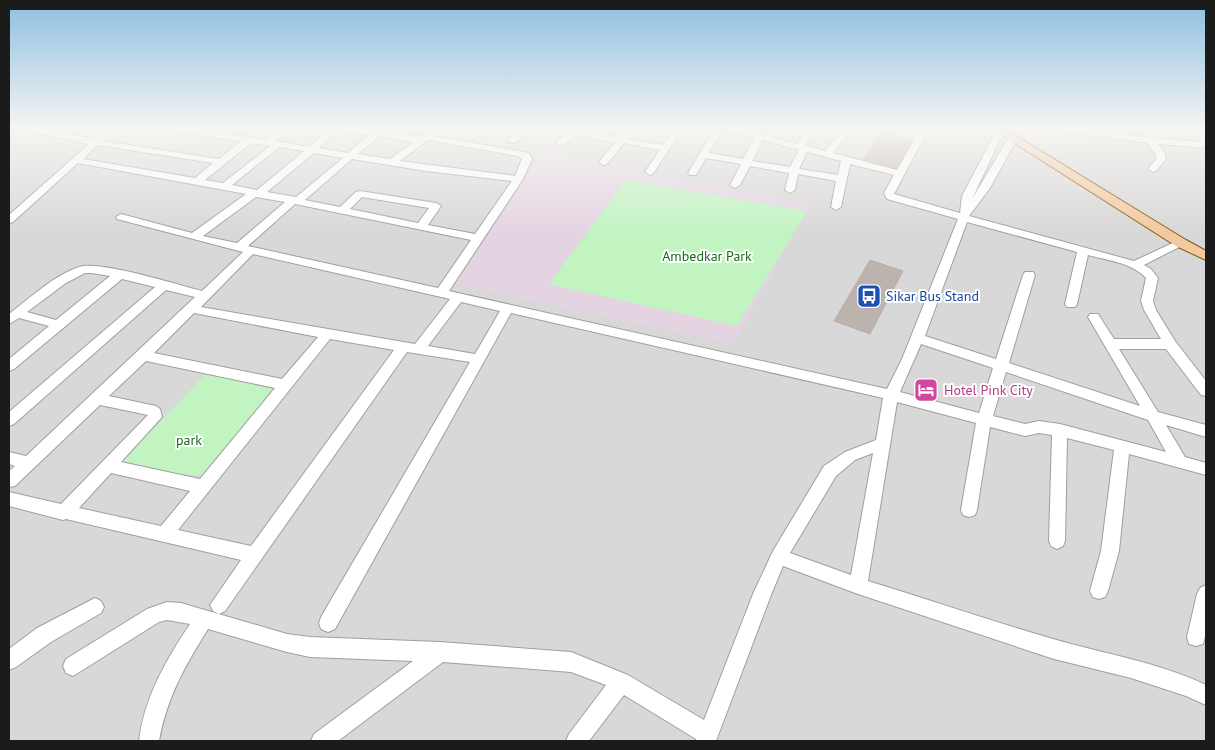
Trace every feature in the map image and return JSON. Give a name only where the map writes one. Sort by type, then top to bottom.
[{"type":"main road","points":[[1051,163],[1181,243],[1206,256]]},
{"type":"street","points":[[9,220],[72,163]]},
{"type":"street","points":[[92,163],[296,200],[477,238]]},
{"type":"street","points":[[197,182],[221,163]]},
{"type":"street","points":[[224,187],[251,163]]},
{"type":"street","points":[[194,237],[297,163]]},
{"type":"street","points":[[9,481],[192,309],[246,249],[296,200],[340,163]]},
{"type":"street","points":[[400,163],[518,179]]},
{"type":"street","points":[[441,293],[518,179],[525,163]]},
{"type":"street","points":[[650,172],[655,163]]},
{"type":"street","points":[[693,173],[699,163]]},
{"type":"street","points":[[735,185],[746,163]]},
{"type":"street","points":[[753,163],[842,179]]},
{"type":"street","points":[[790,190],[796,163]]},
{"type":"street","points":[[836,208],[845,163]]},
{"type":"street","points":[[860,163],[900,174]]},
{"type":"street","points":[[906,163],[888,195],[891,197],[964,213],[1135,265],[1147,272],[1152,278],[1147,301],[1150,310],[1170,344],[1206,391]]},
{"type":"street","points":[[858,586],[891,395],[917,338],[949,258],[964,213],[967,196],[982,163]]},
{"type":"street","points":[[964,213],[977,202],[997,163]]},
{"type":"street","points":[[1153,169],[1158,163]]},
{"type":"street","points":[[343,210],[360,194],[436,206],[421,226]]},
{"type":"street","points":[[122,218],[246,249],[891,395],[984,421],[1025,430],[1039,427],[1060,430],[1179,460],[1206,469]]},
{"type":"street","points":[[1135,265],[1181,243]]},
{"type":"street","points":[[1071,304],[1083,250]]},
{"type":"street","points":[[16,311],[62,280],[82,270],[92,269],[204,296]]},
{"type":"street","points":[[9,366],[119,275]]},
{"type":"street","points":[[969,510],[984,421],[1029,275]]},
{"type":"street","points":[[9,420],[164,285]]},
{"type":"street","points":[[219,605],[410,349],[458,297]]},
{"type":"street","points":[[328,624],[508,308]]},
{"type":"street","points":[[192,309],[479,360]]},
{"type":"street","points":[[16,311],[59,324]]},
{"type":"street","points":[[1094,317],[1179,460]]},
{"type":"street","points":[[165,534],[253,428],[327,334]]},
{"type":"street","points":[[917,338],[1153,416],[1206,431]]},
{"type":"street","points":[[1110,344],[1170,344]]},
{"type":"street","points":[[143,356],[285,385]]},
{"type":"street","points":[[63,513],[155,417],[155,413],[97,399]]},
{"type":"street","points":[[1057,542],[1060,430]]},
{"type":"street","points":[[73,666],[154,615],[167,610],[181,612],[287,643],[310,647],[440,652],[572,662],[592,668],[620,682],[707,738],[762,594],[779,557],[830,471],[850,456],[883,443]]},
{"type":"street","points":[[1099,590],[1110,550],[1122,447]]},
{"type":"street","points":[[9,458],[28,463]]},
{"type":"street","points":[[108,466],[204,487]]},
{"type":"street","points":[[9,500],[255,555]]},
{"type":"street","points":[[779,557],[858,586],[1054,649],[1131,668],[1189,687],[1206,695]]},
{"type":"street","points":[[1196,637],[1206,594]]},
{"type":"street","points":[[9,660],[44,635],[95,607]]},
{"type":"street","points":[[149,741],[151,723],[158,696],[172,668],[204,619]]},
{"type":"street","points":[[321,741],[440,652]]},
{"type":"street","points":[[576,741],[620,682]]},
{"type":"shaded area","points":[[9,163],[1206,163],[1206,741],[9,741]]},
{"type":"shaded area","points":[[535,163],[589,163],[810,204],[733,344],[455,284]]},
{"type":"green space","name":"Ambedkar Park","points":[[626,180],[807,211],[737,326],[549,284]]},
{"type":"green space","name":"park","points":[[206,374],[279,384],[203,476],[116,468]]},
{"type":"building","points":[[878,163],[899,163],[896,168]]},
{"type":"building","name":"Sikar Bus Stand","points":[[870,260],[903,271],[870,334],[834,321]]},
{"type":"place","name":"Sikar Bus Stand","points":[[869,296]]},
{"type":"place","name":"Hotel Pink City","points":[[926,390]]}]
